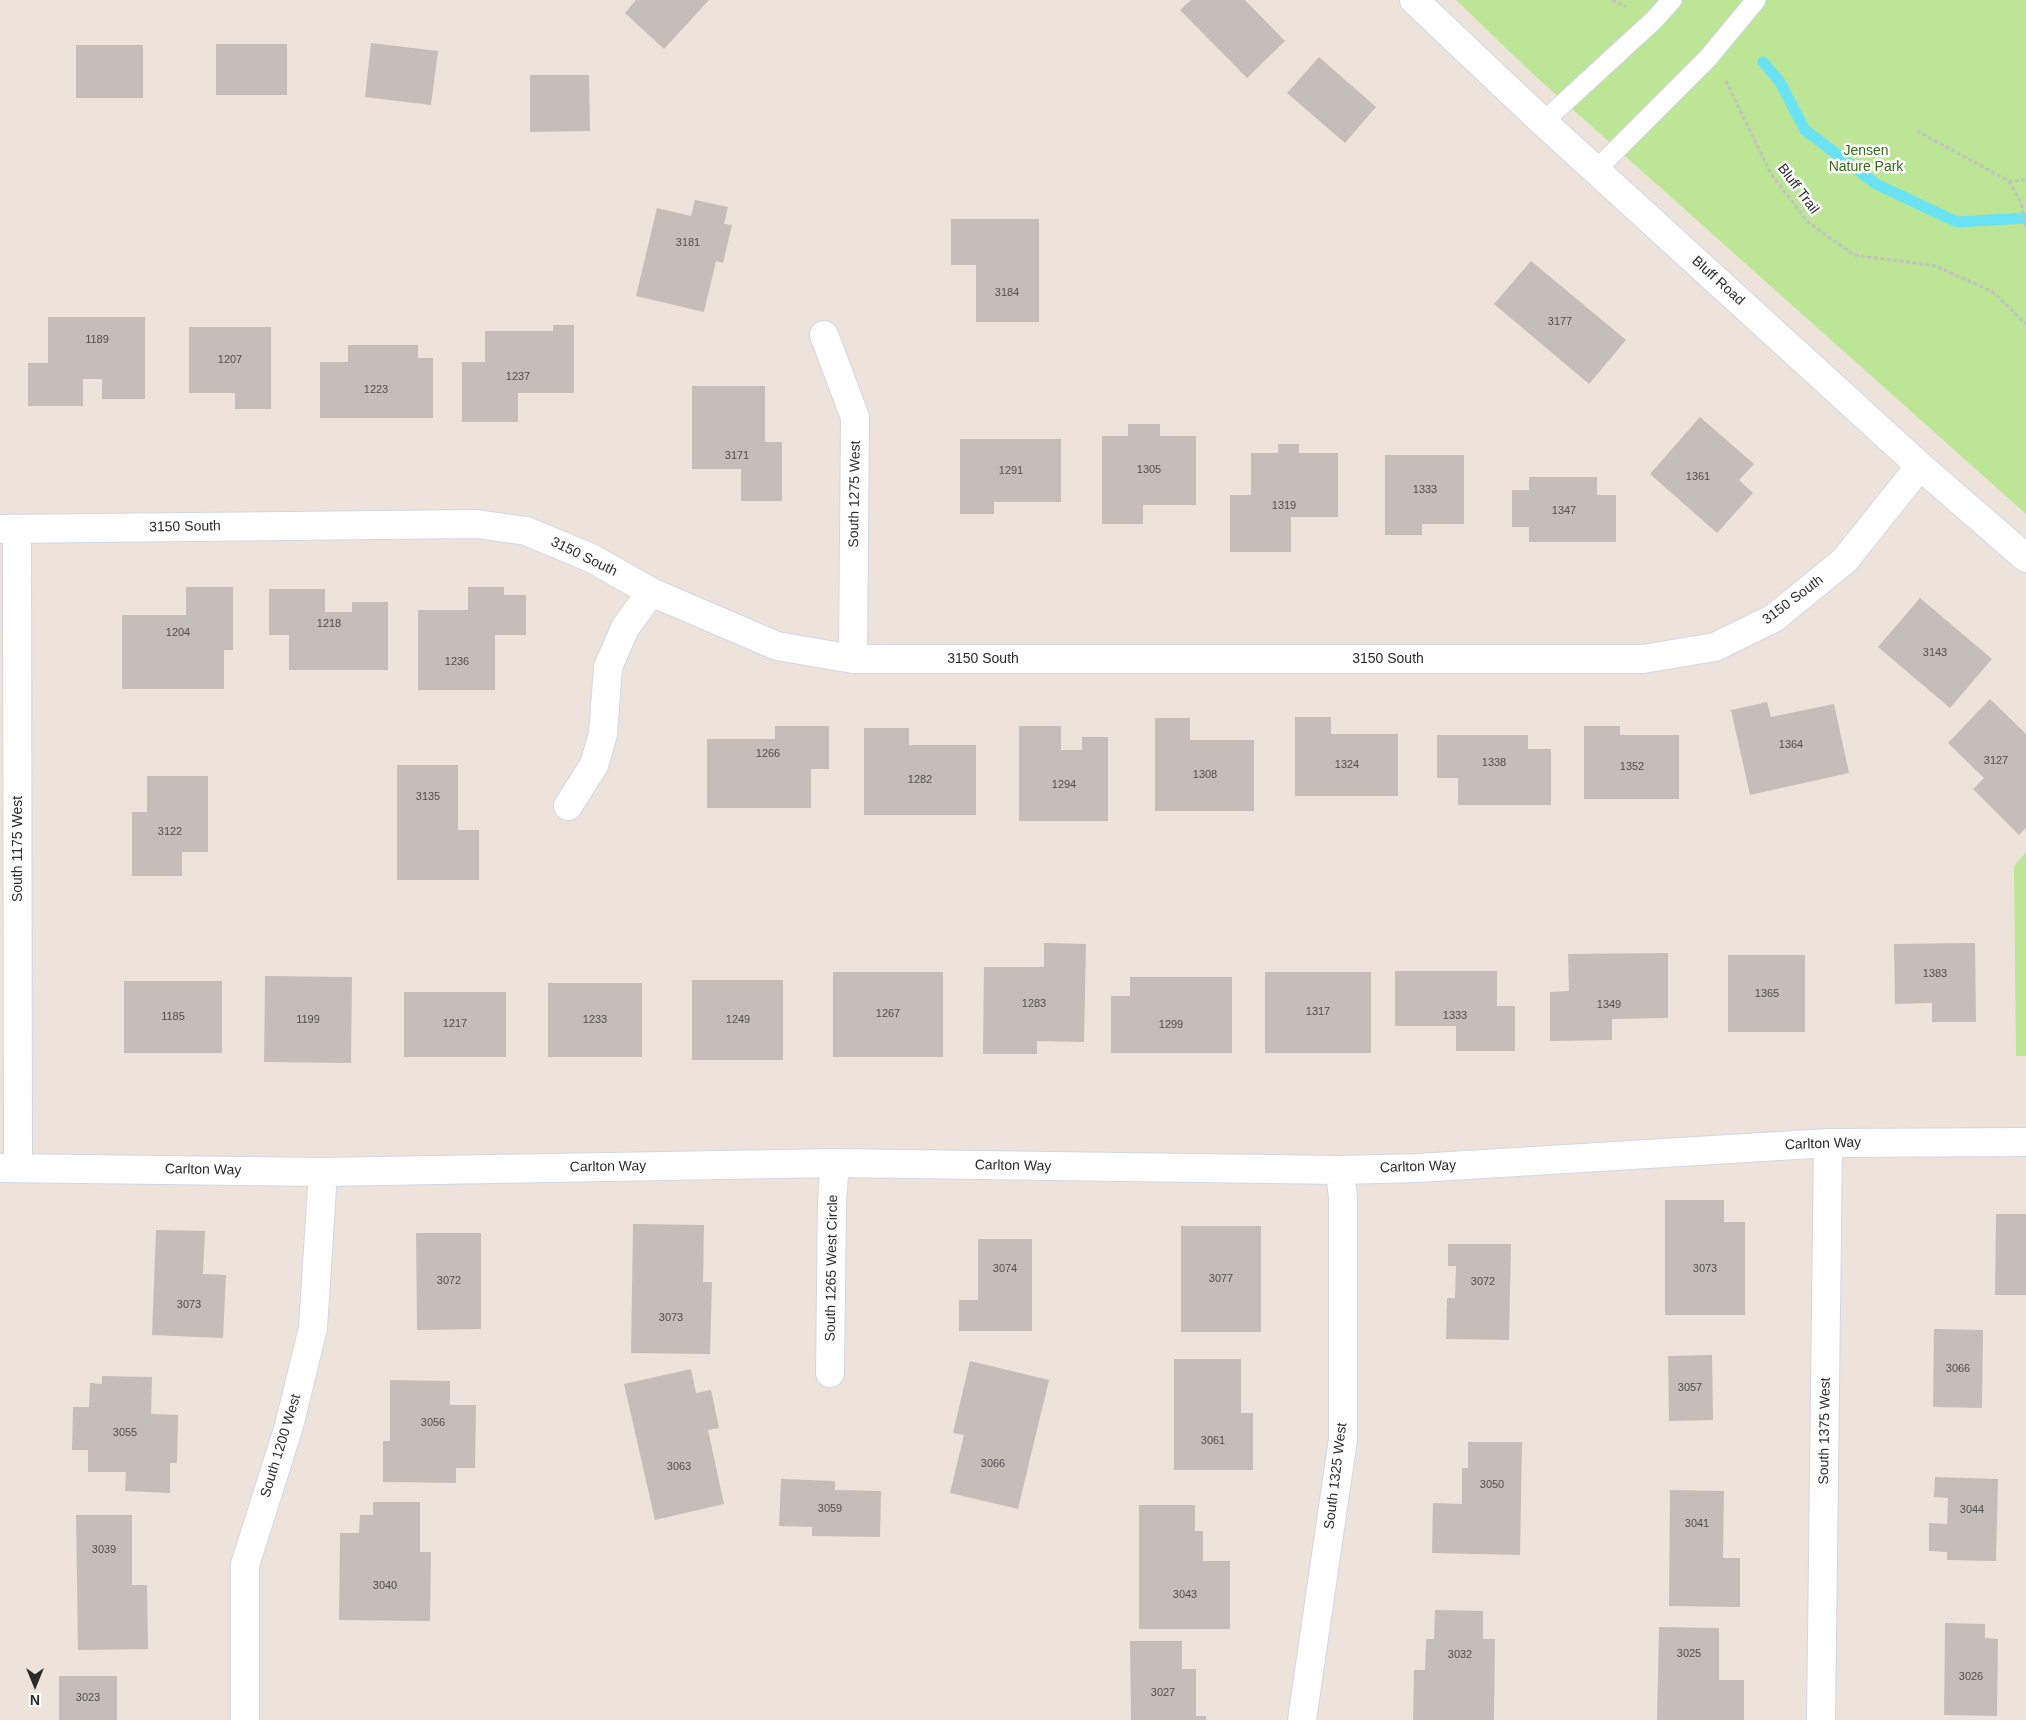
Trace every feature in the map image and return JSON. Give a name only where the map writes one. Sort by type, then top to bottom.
[{"type":"street","name":"Bluff Road","points":[[1414,0],[1543,122],[1920,466],[2026,558]]},
{"type":"street","name":"South 1275 West","points":[[824,335],[856,417],[853,659]]},
{"type":"street","name":"3150 South","points":[[8,529],[477,524],[526,531],[591,558],[651,592],[778,646],[853,659],[1643,659],[1715,647],[1774,618],[1845,560],[1920,466]]},
{"type":"street","name":"South 1175 West","points":[[8,529],[9,1168]]},
{"type":"street","points":[[568,806],[594,765],[602,734],[608,667],[625,628],[651,592]]},
{"type":"street","name":"Carlton Way","points":[[9,1168],[323,1172],[835,1163],[1340,1170],[1418,1168],[1828,1143],[2026,1142]]},
{"type":"street","name":"South 1375 West","points":[[1821,1720],[1828,1143]]},
{"type":"street","name":"South 1265 West Circle","points":[[830,1373],[832,1200],[835,1163]]},
{"type":"street","name":"South 1325 West","points":[[1302,1720],[1343,1439],[1343,1199],[1340,1170]]},
{"type":"street","name":"South 1200 West","points":[[245,1720],[245,1565],[289,1426],[314,1328],[323,1172]]},
{"type":"lane","points":[[1543,122],[1654,20],[1672,0]]},
{"type":"lane","points":[[1596,170],[1708,58],[1756,0]]},
{"type":"path","name":"Bluff Trail","points":[[1708,58],[1726,79],[1771,174],[1808,222],[1854,255],[1936,266],[1993,292],[2026,324]]},
{"type":"path","points":[[1917,131],[2009,181],[2026,180]]},
{"type":"path","points":[[2009,181],[2021,203],[2026,228]]},
{"type":"green space","name":"Jensen Nature Park","points":[[1456,0],[2026,0],[2026,514],[1532,73]]},
{"type":"green space","points":[[2026,852],[2026,1056],[2016,1056],[2014,866]]},
{"type":"building","points":[[636,0],[709,0],[664,49],[625,13]]},
{"type":"building","points":[[1191,0],[1245,0],[1285,41],[1247,78],[1180,10]]},
{"type":"building","points":[[371,43],[438,51],[431,105],[365,97]]},
{"type":"building","points":[[216,44],[287,44],[287,95],[216,95]]},
{"type":"building","points":[[76,45],[143,45],[143,98],[76,98]]},
{"type":"building","points":[[1319,57],[1376,107],[1345,143],[1287,93]]},
{"type":"building","points":[[530,75],[589,75],[590,131],[530,132]]},
{"type":"building","points":[[695,200],[728,207],[724,224],[732,225],[723,263],[716,261],[704,312],[636,296],[657,208],[691,216]]},
{"type":"building","points":[[951,219],[1039,219],[1039,322],[976,322],[976,265],[951,265]]},
{"type":"building","points":[[1531,261],[1626,340],[1589,384],[1494,304]]},
{"type":"building","points":[[48,317],[145,317],[145,399],[102,399],[102,379],[83,379],[83,406],[28,406],[28,363],[48,363]]},
{"type":"building","points":[[553,325],[574,325],[574,393],[518,393],[518,422],[462,422],[462,362],[485,362],[485,331],[553,331]]},
{"type":"building","points":[[189,327],[271,327],[271,409],[235,409],[235,393],[189,393]]},
{"type":"building","points":[[348,345],[418,345],[418,358],[433,358],[433,418],[320,418],[320,362],[348,362]]},
{"type":"building","points":[[692,386],[765,386],[765,442],[782,442],[782,501],[741,501],[741,469],[692,469]]},
{"type":"building","points":[[1700,417],[1754,464],[1739,480],[1753,493],[1717,533],[1650,474]]},
{"type":"building","points":[[1128,424],[1160,424],[1160,436],[1196,436],[1196,505],[1143,505],[1143,524],[1102,524],[1102,436],[1128,436]]},
{"type":"building","points":[[960,439],[1061,439],[1061,502],[994,502],[994,514],[960,514]]},
{"type":"building","points":[[1278,444],[1299,444],[1299,453],[1338,453],[1338,517],[1291,517],[1291,552],[1230,552],[1230,495],[1251,495],[1251,453],[1278,453]]},
{"type":"building","points":[[1385,455],[1464,455],[1464,524],[1422,524],[1422,535],[1385,535]]},
{"type":"building","points":[[1529,477],[1597,477],[1597,495],[1616,495],[1616,542],[1529,542],[1529,527],[1512,527],[1512,490],[1529,490]]},
{"type":"building","points":[[186,587],[233,587],[233,650],[224,650],[224,689],[122,689],[122,615],[186,615]]},
{"type":"building","points":[[468,587],[504,587],[504,595],[526,595],[526,635],[495,635],[495,690],[418,690],[418,610],[468,610]]},
{"type":"building","points":[[269,589],[325,589],[325,612],[352,612],[352,602],[388,602],[388,670],[289,670],[289,635],[269,635]]},
{"type":"building","points":[[1920,598],[1992,659],[1950,708],[1878,647]]},
{"type":"building","points":[[1990,699],[2026,734],[2026,828],[2019,835],[1973,789],[1984,778],[1948,743]]},
{"type":"building","points":[[1767,702],[1771,717],[1834,704],[1849,773],[1750,795],[1731,710]]},
{"type":"building","points":[[1295,717],[1331,717],[1331,734],[1398,734],[1398,796],[1295,796]]},
{"type":"building","points":[[1155,718],[1190,718],[1190,740],[1254,740],[1254,811],[1155,811]]},
{"type":"building","points":[[775,726],[829,726],[829,769],[811,769],[811,808],[707,808],[707,739],[775,739]]},
{"type":"building","points":[[1019,726],[1061,726],[1061,750],[1082,750],[1082,737],[1108,737],[1108,821],[1019,821]]},
{"type":"building","points":[[1584,726],[1620,726],[1620,735],[1679,735],[1679,799],[1584,799]]},
{"type":"building","points":[[864,728],[909,728],[909,745],[976,745],[976,815],[864,815]]},
{"type":"building","points":[[1437,735],[1528,735],[1528,749],[1551,749],[1551,805],[1458,805],[1458,778],[1437,778]]},
{"type":"building","points":[[397,765],[458,765],[458,830],[479,830],[479,880],[397,880]]},
{"type":"building","points":[[147,776],[208,776],[208,852],[182,852],[182,876],[132,876],[132,812],[147,812]]},
{"type":"building","points":[[1044,943],[1086,944],[1084,1042],[1037,1041],[1037,1054],[983,1054],[984,967],[1044,967]]},
{"type":"building","points":[[1975,943],[1976,1022],[1932,1022],[1932,1003],[1895,1004],[1894,944]]},
{"type":"building","points":[[1668,953],[1668,1018],[1612,1019],[1612,1040],[1550,1041],[1550,992],[1569,991],[1568,954]]},
{"type":"building","points":[[1728,955],[1805,955],[1805,1032],[1728,1032]]},
{"type":"building","points":[[1395,971],[1497,971],[1497,1006],[1515,1006],[1515,1051],[1456,1051],[1456,1026],[1395,1026]]},
{"type":"building","points":[[833,972],[943,972],[943,1057],[833,1057]]},
{"type":"building","points":[[1265,972],[1371,972],[1371,1053],[1265,1053]]},
{"type":"building","points":[[265,976],[352,977],[351,1063],[264,1062]]},
{"type":"building","points":[[1130,977],[1232,977],[1232,1053],[1111,1053],[1111,996],[1130,996]]},
{"type":"building","points":[[692,980],[783,980],[783,1060],[692,1060]]},
{"type":"building","points":[[124,981],[222,981],[222,1053],[124,1053]]},
{"type":"building","points":[[548,983],[642,983],[642,1057],[548,1057]]},
{"type":"building","points":[[404,992],[506,992],[506,1057],[404,1057]]},
{"type":"building","points":[[1665,1200],[1724,1200],[1724,1222],[1745,1222],[1745,1315],[1665,1315]]},
{"type":"building","points":[[1996,1214],[2026,1214],[2026,1295],[1995,1295]]},
{"type":"building","points":[[633,1224],[704,1225],[703,1282],[712,1282],[710,1354],[631,1353]]},
{"type":"building","points":[[1181,1226],[1261,1226],[1261,1332],[1181,1332]]},
{"type":"building","points":[[156,1230],[205,1231],[203,1274],[226,1275],[223,1338],[152,1335]]},
{"type":"building","points":[[416,1233],[481,1233],[481,1329],[417,1330]]},
{"type":"building","points":[[978,1239],[1032,1239],[1032,1331],[959,1331],[959,1300],[978,1300]]},
{"type":"building","points":[[1448,1244],[1511,1244],[1509,1340],[1446,1339],[1447,1298],[1455,1298],[1456,1266],[1448,1266]]},
{"type":"building","points":[[1934,1329],[1983,1330],[1982,1408],[1933,1407]]},
{"type":"building","points":[[1712,1355],[1713,1420],[1669,1421],[1668,1356]]},
{"type":"building","points":[[1174,1359],[1241,1359],[1241,1413],[1253,1413],[1253,1470],[1174,1470]]},
{"type":"building","points":[[970,1361],[1049,1380],[1018,1509],[950,1493],[964,1435],[953,1433]]},
{"type":"building","points":[[691,1369],[696,1393],[711,1390],[719,1428],[708,1430],[724,1504],[655,1520],[624,1384]]},
{"type":"building","points":[[102,1376],[152,1377],[151,1414],[178,1415],[177,1463],[170,1463],[170,1493],[125,1491],[126,1472],[88,1472],[88,1450],[72,1450],[73,1407],[89,1407],[90,1383],[102,1384]]},
{"type":"building","points":[[390,1380],[450,1381],[450,1405],[476,1405],[475,1468],[456,1468],[456,1483],[383,1482],[383,1441],[390,1441]]},
{"type":"building","points":[[1468,1442],[1522,1442],[1520,1555],[1432,1553],[1433,1503],[1462,1504],[1462,1468],[1468,1468]]},
{"type":"building","points":[[1935,1477],[1998,1479],[1996,1561],[1947,1560],[1947,1552],[1929,1551],[1929,1523],[1947,1524],[1948,1498],[1934,1497]]},
{"type":"building","points":[[781,1479],[835,1481],[835,1490],[881,1491],[880,1537],[812,1536],[812,1527],[779,1526]]},
{"type":"building","points":[[1670,1490],[1724,1491],[1723,1558],[1740,1558],[1740,1607],[1669,1606]]},
{"type":"building","points":[[373,1502],[420,1502],[420,1552],[431,1552],[430,1621],[339,1620],[340,1533],[359,1533],[360,1515],[373,1515]]},
{"type":"building","points":[[1139,1505],[1195,1505],[1195,1531],[1203,1531],[1203,1561],[1230,1561],[1230,1629],[1139,1629]]},
{"type":"building","points":[[76,1515],[132,1515],[132,1585],[147,1585],[148,1649],[78,1650]]},
{"type":"building","points":[[1435,1610],[1483,1611],[1483,1639],[1495,1639],[1494,1720],[1413,1720],[1414,1670],[1425,1670],[1426,1639],[1434,1639]]},
{"type":"building","points":[[1945,1623],[1985,1624],[1985,1638],[1998,1639],[1997,1716],[1944,1715]]},
{"type":"building","points":[[1659,1627],[1719,1628],[1719,1680],[1744,1680],[1744,1720],[1657,1720]]},
{"type":"building","points":[[1130,1641],[1182,1641],[1182,1669],[1196,1669],[1196,1716],[1206,1716],[1206,1720],[1131,1720]]},
{"type":"building","points":[[59,1676],[117,1676],[117,1720],[59,1720]]},
{"type":"waterway","points":[[1763,62],[1780,82],[1805,130],[1876,184],[1957,222],[2026,218]]}]
